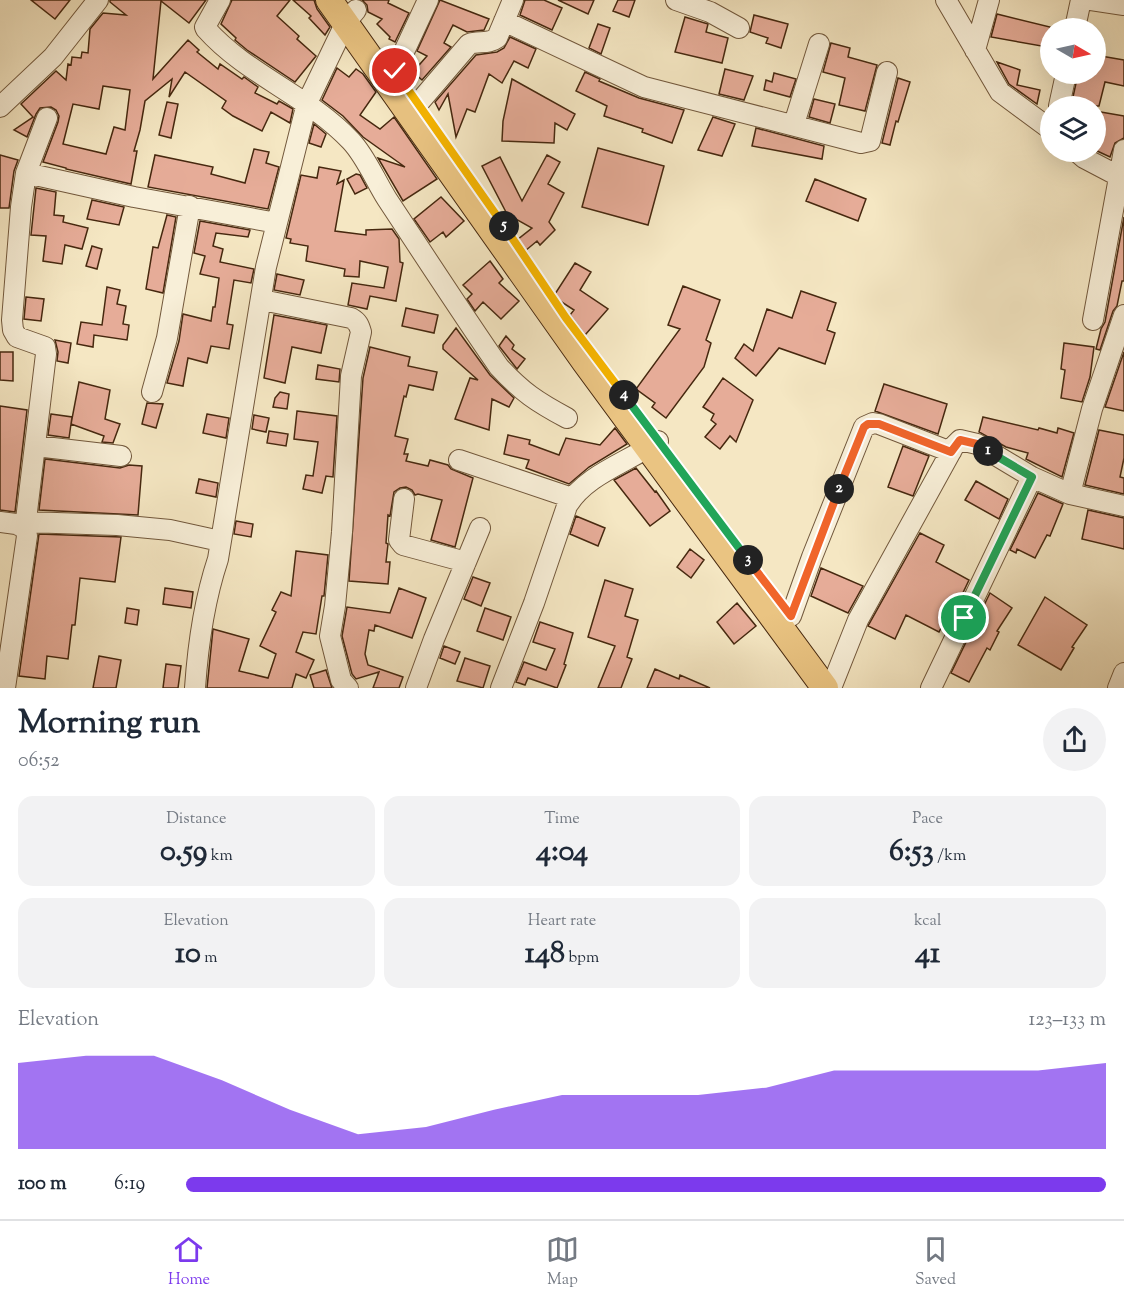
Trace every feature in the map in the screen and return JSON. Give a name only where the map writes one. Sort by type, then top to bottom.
[{"type":"main road","points":[[341,6],[395,71],[414,107]]},
{"type":"main road","points":[[341,6],[653,444],[833,686]]},
{"type":"main road","points":[[653,444],[791,616],[833,686]]},
{"type":"street","points":[[0,107],[53,57],[98,0]]},
{"type":"street","points":[[220,0],[206,29],[223,46],[266,78],[307,103],[351,140],[380,188],[499,367],[521,390],[567,418]]},
{"type":"street","points":[[395,71],[428,0]]},
{"type":"street","points":[[414,107],[469,44],[492,42],[497,38],[513,0]]},
{"type":"street","points":[[676,0],[710,12],[739,28]]},
{"type":"street","points":[[946,0],[1000,92],[1040,122]]},
{"type":"street","points":[[975,50],[988,0]]},
{"type":"street","points":[[1078,18],[1082,0]]},
{"type":"street","points":[[1091,0],[1124,5]]},
{"type":"street","points":[[195,688],[207,590],[218,559],[266,267],[307,103],[341,6]]},
{"type":"street","points":[[504,21],[644,87],[861,143],[870,141],[887,72]]},
{"type":"street","points":[[794,124],[819,44]]},
{"type":"street","points":[[5,688],[26,546],[26,525],[45,347],[17,337],[13,330],[12,320],[26,173],[47,118]]},
{"type":"street","points":[[1093,320],[1122,178],[1124,150]]},
{"type":"street","points":[[1094,162],[1122,178]]},
{"type":"street","points":[[26,173],[134,197],[277,223]]},
{"type":"street","points":[[152,392],[167,338],[190,206]]},
{"type":"street","points":[[262,300],[351,318],[357,321],[361,332],[351,376],[342,532],[330,636],[341,680],[348,688]]},
{"type":"street","points":[[1070,494],[1092,409],[1124,315]]},
{"type":"street","points":[[791,616],[864,427],[873,423],[879,424],[951,452]]},
{"type":"street","points":[[833,686],[858,620],[951,452],[960,440],[977,444],[1032,477],[1070,494],[1124,506]]},
{"type":"street","points":[[501,688],[534,603],[567,506],[572,498],[610,469],[653,444]]},
{"type":"street","points":[[36,446],[121,456]]},
{"type":"street","points":[[459,460],[572,498]]},
{"type":"street","points":[[931,688],[1032,477]]},
{"type":"street","points":[[404,499],[399,540],[403,545],[466,562]]},
{"type":"street","points":[[0,522],[26,525],[117,525],[159,529],[220,541]]},
{"type":"street","points":[[416,688],[480,528]]},
{"type":"street","points":[[1118,688],[1124,673]]},
{"type":"building","points":[[31,0],[70,0],[55,19]]},
{"type":"building","points":[[110,0],[206,0],[189,23],[161,1],[153,79],[188,40],[199,50],[197,52],[218,69],[220,64],[258,87],[255,93],[277,104],[279,101],[293,109],[290,123],[271,112],[262,131],[222,108],[226,101],[185,72],[169,97],[172,79],[145,101],[134,151],[137,151],[131,184],[43,162],[59,116],[51,107],[40,108],[27,137],[14,130],[33,117],[21,104],[56,71],[66,80],[68,64],[71,65],[72,57],[81,58],[82,52],[88,53],[90,29],[103,13],[126,15]],"holes":[[[103,86],[130,90],[125,130],[114,127],[106,154],[63,144],[73,104],[99,109]]]},
{"type":"building","points":[[232,0],[290,0],[277,16],[316,56],[295,82],[247,50],[221,24]]},
{"type":"building","points":[[293,0],[314,0],[317,9],[330,27],[325,35],[309,18],[311,16]]},
{"type":"building","points":[[362,0],[389,0],[388,3],[409,13],[395,42],[389,39],[390,37],[377,24],[382,19],[368,12],[367,5]]},
{"type":"building","points":[[440,0],[489,19],[484,30],[467,32],[453,25],[444,43],[451,47],[422,80],[413,72],[427,56],[417,51]]},
{"type":"building","points":[[525,0],[544,0],[562,8],[552,30],[520,15]]},
{"type":"building","points":[[558,0],[594,0],[588,14]]},
{"type":"building","points":[[618,0],[635,0],[629,17],[613,11]]},
{"type":"building","points":[[997,14],[1040,25],[1040,46],[991,37]]},
{"type":"building","points":[[754,15],[788,24],[781,48],[766,43],[768,38],[750,32]]},
{"type":"building","points":[[685,17],[708,24],[706,32],[728,38],[722,63],[675,52]]},
{"type":"building","points":[[598,24],[610,28],[601,54],[589,48]]},
{"type":"building","points":[[510,37],[536,49],[528,68],[514,61],[502,83],[489,74],[475,112],[467,109],[456,137],[448,94],[439,110],[435,102],[476,55],[497,52],[504,48]]},
{"type":"building","points":[[831,43],[850,48],[848,57],[877,65],[865,111],[839,105],[845,78],[823,72]]},
{"type":"building","points":[[1106,57],[1124,60],[1124,86],[1106,82]]},
{"type":"building","points":[[997,62],[1020,70],[1017,85],[1040,90],[1037,104],[1009,84]]},
{"type":"building","points":[[337,68],[349,77],[356,69],[363,74],[376,92],[360,115],[380,129],[394,117],[437,179],[403,201],[378,158],[405,167],[363,137],[343,116],[322,100]]},
{"type":"building","points":[[725,69],[753,76],[744,100],[719,94]]},
{"type":"building","points":[[585,72],[600,79],[599,81],[639,98],[684,110],[672,143],[642,132],[643,129],[604,116],[607,106],[576,91]]},
{"type":"building","points":[[774,73],[796,79],[790,97],[764,90],[766,80],[772,82]]},
{"type":"building","points":[[898,78],[910,82],[890,145],[882,143]]},
{"type":"building","points":[[512,79],[575,114],[567,130],[555,123],[554,143],[502,141],[503,121]]},
{"type":"building","points":[[1076,84],[1104,84],[1102,96],[1073,96]]},
{"type":"building","points":[[814,99],[835,104],[830,123],[809,117]]},
{"type":"building","points":[[167,102],[178,104],[171,138],[159,135]]},
{"type":"building","points":[[1106,113],[1124,116],[1124,138],[1115,143],[1110,157],[1106,155]]},
{"type":"building","points":[[713,117],[735,124],[722,156],[698,150]]},
{"type":"building","points":[[314,124],[326,134],[321,147],[309,143]]},
{"type":"building","points":[[756,128],[824,146],[822,159],[752,146]]},
{"type":"building","points":[[598,148],[664,166],[648,225],[582,207]]},
{"type":"building","points":[[254,149],[269,152],[266,163],[279,167],[268,209],[148,187],[155,155],[213,167],[211,174],[245,183]]},
{"type":"building","points":[[0,155],[18,160],[14,171],[9,208],[0,208]]},
{"type":"building","points":[[547,155],[560,162],[548,184],[564,193],[549,222],[555,230],[540,245],[537,241],[525,251],[517,240],[532,228],[507,214],[482,166],[500,157],[522,201]]},
{"type":"building","points":[[319,167],[341,171],[337,184],[344,180],[335,231],[366,235],[366,230],[392,229],[399,239],[400,262],[403,263],[396,301],[370,296],[367,309],[348,305],[352,283],[384,288],[388,267],[360,261],[359,277],[344,276],[345,269],[306,261],[308,246],[290,243],[291,239],[286,238],[301,175],[317,178]]},
{"type":"building","points":[[356,174],[360,175],[367,188],[355,194],[347,179]]},
{"type":"building","points":[[815,179],[866,199],[858,221],[806,201]]},
{"type":"building","points":[[36,188],[56,192],[54,215],[64,216],[63,222],[88,228],[82,249],[65,245],[62,264],[43,261],[46,236],[31,235]]},
{"type":"building","points":[[441,197],[464,221],[446,237],[443,232],[430,242],[414,219]]},
{"type":"building","points":[[92,200],[124,207],[119,225],[87,219]]},
{"type":"building","points":[[167,215],[176,217],[163,293],[146,289],[153,247],[158,248]]},
{"type":"building","points":[[1124,217],[1124,281],[1122,281],[1117,306],[1113,311],[1100,350],[1096,349],[1105,322]]},
{"type":"building","points":[[200,221],[250,230],[248,237],[216,233],[213,246],[223,249],[220,262],[254,269],[251,283],[234,280],[227,324],[233,325],[229,349],[211,346],[207,363],[188,358],[183,386],[167,383],[179,341],[183,314],[211,321],[219,278],[200,274],[205,256],[194,253]]},
{"type":"building","points":[[92,246],[102,249],[97,269],[86,266]]},
{"type":"building","points":[[490,261],[503,279],[499,283],[519,301],[501,319],[483,302],[475,311],[467,299],[472,294],[463,285]]},
{"type":"building","points":[[575,263],[591,272],[580,290],[608,309],[585,335],[570,315],[574,310],[560,301],[555,294]]},
{"type":"building","points":[[277,274],[304,280],[300,295],[274,290]]},
{"type":"building","points":[[683,286],[720,300],[706,340],[711,343],[704,367],[666,418],[652,407],[655,403],[636,389],[680,329],[668,325]]},
{"type":"building","points":[[107,287],[120,290],[117,304],[126,306],[123,324],[129,325],[127,340],[94,335],[93,347],[77,344],[81,322],[102,325]]},
{"type":"building","points":[[801,291],[836,303],[827,330],[835,333],[825,364],[779,348],[756,376],[735,358],[744,344],[753,351],[767,309],[792,318]]},
{"type":"building","points":[[26,297],[44,299],[41,321],[24,319]]},
{"type":"building","points":[[406,308],[438,315],[434,333],[402,326]]},
{"type":"building","points":[[274,315],[327,325],[321,353],[292,347],[285,383],[264,378]]},
{"type":"building","points":[[456,328],[490,375],[514,398],[509,407],[492,399],[489,430],[455,419],[470,378],[478,380],[443,349],[443,345]]},
{"type":"building","points":[[506,336],[514,345],[512,349],[525,359],[517,369],[499,346]]},
{"type":"building","points":[[55,340],[71,343],[68,363],[57,361],[58,352]]},
{"type":"building","points":[[1064,343],[1094,347],[1090,377],[1082,402],[1061,398],[1065,370],[1061,369]]},
{"type":"building","points":[[370,347],[410,357],[408,366],[437,372],[433,390],[409,385],[406,397],[404,396],[395,436],[408,439],[404,454],[408,454],[406,461],[428,466],[430,460],[448,465],[451,469],[473,478],[455,547],[431,540],[442,500],[415,495],[406,487],[394,492],[390,516],[388,515],[386,543],[388,544],[386,562],[390,562],[388,584],[349,581],[363,378]]},
{"type":"building","points":[[0,352],[13,352],[13,381],[0,380]]},
{"type":"building","points":[[1124,352],[1124,411],[1105,407]]},
{"type":"building","points":[[318,365],[340,369],[339,382],[316,379]]},
{"type":"building","points":[[723,378],[753,400],[736,442],[730,436],[720,449],[705,437],[716,424],[711,420],[714,414],[703,407]]},
{"type":"building","points":[[79,382],[110,390],[105,419],[120,424],[113,443],[102,442],[104,436],[71,424]]},
{"type":"building","points":[[884,384],[947,404],[938,434],[875,411]]},
{"type":"building","points":[[280,392],[289,394],[287,409],[273,407],[275,398]]},
{"type":"building","points":[[147,403],[163,404],[156,428],[142,424]]},
{"type":"building","points":[[0,406],[27,410],[15,512],[0,510]]},
{"type":"building","points":[[297,411],[337,416],[333,477],[326,476],[322,493],[303,489],[306,475],[313,476],[318,442],[294,439]]},
{"type":"building","points":[[51,414],[72,417],[69,438],[48,435]]},
{"type":"building","points":[[207,414],[229,418],[226,438],[203,433]]},
{"type":"building","points":[[254,415],[269,418],[266,432],[252,429]]},
{"type":"building","points":[[983,417],[1038,430],[1039,428],[1057,433],[1058,428],[1074,433],[1062,477],[1026,459],[1028,453],[1006,447],[979,432]]},
{"type":"building","points":[[615,428],[627,444],[589,467],[569,484],[526,468],[529,460],[504,454],[508,435],[530,440],[529,444],[559,455],[566,438],[600,445]]},
{"type":"building","points":[[1099,430],[1124,435],[1124,458],[1120,477],[1124,478],[1124,494],[1085,485]]},
{"type":"building","points":[[269,431],[288,434],[286,446],[267,443]]},
{"type":"building","points":[[903,446],[929,456],[913,496],[888,487]]},
{"type":"building","points":[[45,459],[120,468],[129,465],[142,466],[138,515],[39,510]]},
{"type":"building","points":[[636,468],[670,511],[650,526],[614,480]]},
{"type":"building","points":[[199,479],[218,483],[216,497],[196,493]]},
{"type":"building","points":[[976,481],[1008,499],[999,519],[965,500]]},
{"type":"building","points":[[1038,493],[1063,504],[1050,536],[1047,535],[1035,558],[1017,549],[1016,553],[1010,550]]},
{"type":"building","points":[[1088,510],[1124,518],[1124,549],[1082,539]]},
{"type":"building","points":[[576,516],[605,528],[598,546],[570,534]]},
{"type":"building","points":[[236,521],[253,524],[251,537],[234,534]]},
{"type":"building","points":[[920,533],[944,545],[936,562],[969,580],[959,601],[956,599],[939,632],[906,615],[895,639],[868,626]]},
{"type":"building","points":[[39,534],[121,537],[115,582],[80,578],[75,625],[72,625],[68,659],[47,656],[45,679],[19,676]]},
{"type":"building","points":[[690,549],[704,560],[691,578],[677,567]]},
{"type":"building","points":[[296,551],[328,555],[324,596],[322,596],[316,634],[303,632],[296,652],[314,660],[306,678],[296,674],[292,688],[207,688],[213,629],[249,639],[239,671],[268,678],[276,654],[260,646],[276,612],[272,610],[281,592],[291,596]]},
{"type":"building","points":[[821,568],[863,586],[848,613],[811,596]]},
{"type":"building","points":[[473,577],[490,583],[481,606],[464,599]]},
{"type":"building","points":[[605,580],[633,589],[625,616],[638,620],[627,657],[632,659],[621,688],[598,688],[615,646],[588,637]]},
{"type":"building","points":[[165,588],[193,592],[191,608],[163,604]]},
{"type":"building","points":[[399,588],[426,598],[412,638],[375,625],[374,631],[369,630],[365,654],[368,665],[403,677],[399,688],[373,688],[379,672],[356,679],[352,674],[342,636],[347,607],[390,613]]},
{"type":"building","points":[[990,593],[1012,608],[997,631],[999,632],[990,650],[987,648],[969,682],[951,673]]},
{"type":"building","points":[[1045,597],[1087,625],[1072,647],[1074,648],[1061,670],[1018,645]]},
{"type":"building","points":[[737,603],[756,626],[734,644],[717,622]]},
{"type":"building","points":[[127,608],[139,610],[137,625],[125,623]]},
{"type":"building","points":[[485,608],[511,617],[503,640],[477,631]]},
{"type":"building","points":[[540,622],[573,633],[564,664],[566,665],[557,688],[528,678],[525,685],[516,682],[524,662],[546,670],[555,649],[533,642]]},
{"type":"building","points":[[444,646],[460,652],[455,664],[440,658]]},
{"type":"building","points":[[99,656],[121,660],[116,688],[93,688]]},
{"type":"building","points":[[465,658],[490,666],[483,688],[457,681]]},
{"type":"building","points":[[166,664],[181,666],[178,688],[163,688]]},
{"type":"building","points":[[655,669],[679,679],[680,675],[710,688],[647,688]]},
{"type":"building","points":[[326,670],[332,688],[314,688],[310,675]]},
{"type":"route","points":[[395,71],[566,318],[791,616],[864,427],[868,424],[879,424],[951,452],[960,440],[977,444],[1032,477],[964,618]]}]
